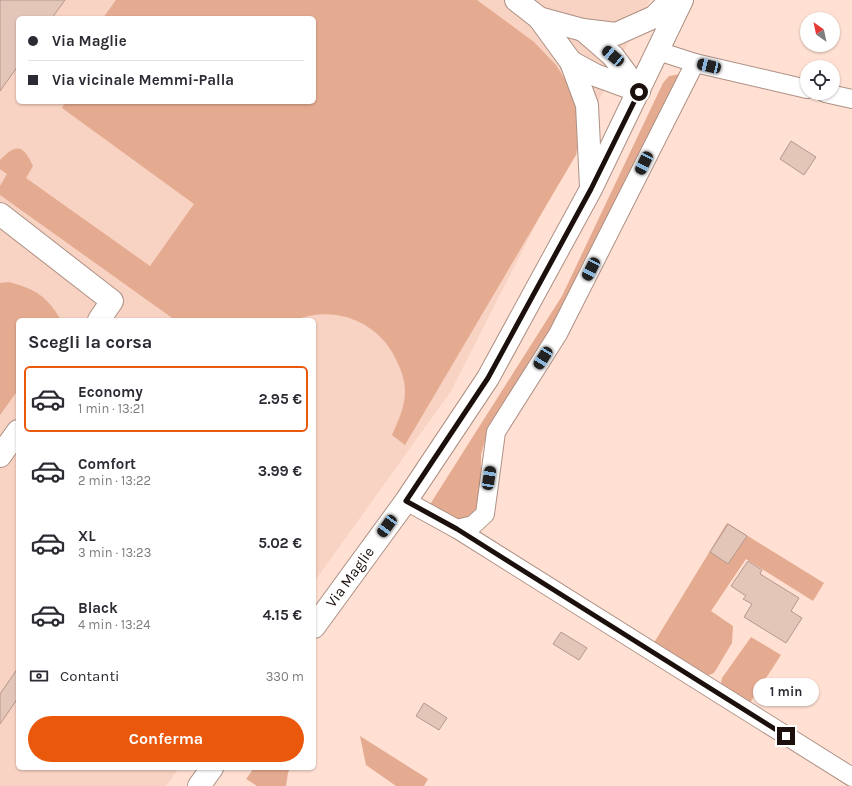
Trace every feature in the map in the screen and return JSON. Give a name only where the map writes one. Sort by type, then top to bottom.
[{"type":"street","points":[[516,0],[539,18],[570,62],[587,105],[591,189]]},
{"type":"street","points":[[539,18],[583,30],[616,34],[654,17],[670,0]]},
{"type":"street","name":"Via Maglie","points":[[316,624],[406,501],[488,378],[591,189],[682,0]]},
{"type":"street","points":[[583,30],[613,56],[639,92]]},
{"type":"street","points":[[658,51],[695,63],[800,87]]},
{"type":"street","points":[[570,62],[595,75],[639,92]]},
{"type":"street","points":[[457,529],[473,525],[485,514],[496,432],[558,334],[695,63]]},
{"type":"street","points":[[840,96],[852,99]]},
{"type":"street","points":[[0,214],[112,301],[99,318]]},
{"type":"street","points":[[0,456],[16,434]]},
{"type":"street","points":[[406,501],[457,529],[852,777]]},
{"type":"street","points":[[199,786],[211,770]]},
{"type":"shaded area","points":[[0,0],[650,0],[451,391],[316,579],[316,318],[16,318],[16,770],[178,770],[166,786],[0,786]]},
{"type":"shaded area","points":[[116,0],[477,0],[534,42],[556,65],[570,87],[579,110],[580,136],[576,155],[405,445],[392,435],[401,414],[405,397],[402,374],[391,350],[381,338],[369,328],[356,321],[341,316],[326,314],[303,318],[172,318],[0,195],[0,186],[7,174],[0,169],[0,160],[15,149],[23,150],[33,166],[26,178],[150,266],[194,204],[62,108],[64,104],[316,104],[316,16],[104,16]]},
{"type":"shaded area","points":[[681,74],[562,310],[495,417],[487,433],[481,455],[481,508],[473,514],[461,519],[456,519],[429,506],[562,296],[663,83],[669,76]]},
{"type":"shaded area","points":[[9,282],[40,295],[51,305],[60,318],[16,318],[16,393],[0,415],[0,283]]},
{"type":"shaded area","points":[[727,523],[824,583],[813,601],[746,559],[711,611],[733,626],[732,643],[714,673],[702,678],[652,646]]},
{"type":"shaded area","points":[[751,637],[781,655],[748,706],[720,689],[722,678]]},
{"type":"shaded area","points":[[360,736],[428,779],[424,786],[396,786],[366,765]]},
{"type":"shaded area","points":[[253,770],[289,770],[286,786],[257,786],[246,779]]},
{"type":"building","points":[[0,0],[65,0],[53,16],[16,16],[16,69],[0,91]]},
{"type":"building","points":[[791,141],[816,157],[804,175],[780,159]]},
{"type":"building","points":[[728,524],[747,536],[728,564],[710,552]]},
{"type":"building","points":[[748,561],[762,570],[760,574],[799,598],[791,611],[802,618],[786,643],[744,617],[752,604],[743,599],[746,596],[731,586]]},
{"type":"building","points":[[561,632],[587,648],[579,660],[553,644]]},
{"type":"building","points":[[16,671],[16,701],[0,724],[0,694]]},
{"type":"building","points":[[424,703],[447,718],[439,730],[416,716]]},
{"type":"route","points":[[639,92],[591,189],[488,378],[406,501],[457,529],[786,736]]}]
